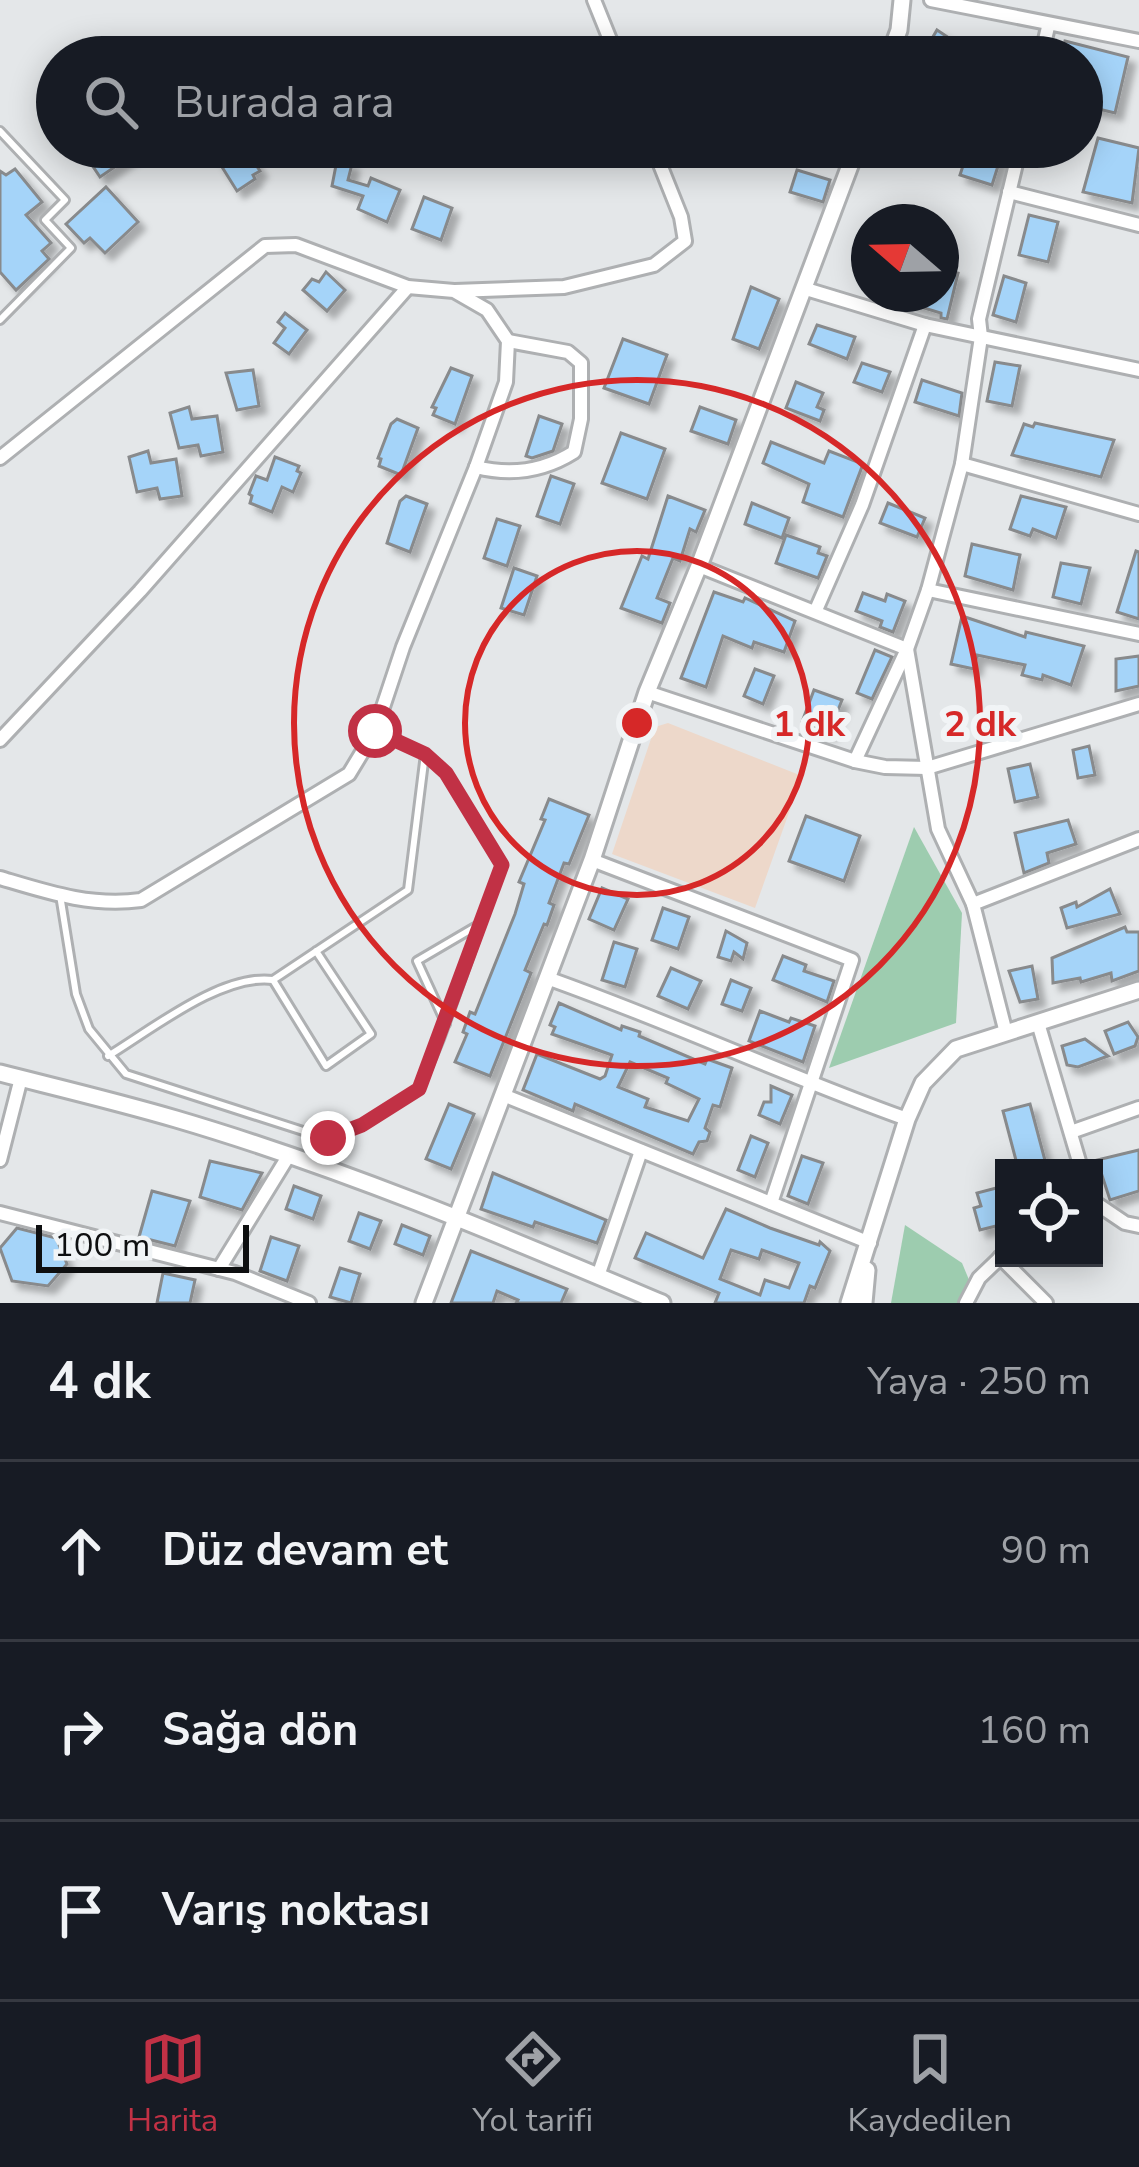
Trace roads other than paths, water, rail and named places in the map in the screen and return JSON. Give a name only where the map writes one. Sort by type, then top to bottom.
[{"type":"street","points":[[594,0],[608,36]]},
{"type":"street","points":[[897,36],[902,0]]},
{"type":"street","points":[[931,0],[1139,41]]},
{"type":"street","points":[[1046,36],[1048,27]]},
{"type":"street","points":[[0,458],[265,246],[296,245],[408,287],[454,292],[564,286],[654,265],[685,241],[661,168]]},
{"type":"street","points":[[424,1303],[592,860],[647,692],[849,168]]},
{"type":"street","points":[[855,761],[907,649],[962,464],[982,337],[979,319],[1014,168]]},
{"type":"street","points":[[1009,192],[1139,225]]},
{"type":"street","points":[[0,740],[140,591],[408,287]]},
{"type":"street","points":[[806,289],[926,325],[1139,370]]},
{"type":"street","points":[[0,878],[60,896],[110,904],[140,900],[349,774],[375,731],[403,646],[506,382],[508,341],[487,310],[454,292]]},
{"type":"street","points":[[816,610],[862,505],[926,325]]},
{"type":"street","points":[[476,467],[501,473],[551,467],[574,452],[582,400],[581,363],[568,352],[508,341]]},
{"type":"street","points":[[962,464],[1139,514]]},
{"type":"street","points":[[699,566],[907,649]]},
{"type":"street","points":[[928,590],[1139,634]]},
{"type":"street","points":[[907,649],[938,829],[973,904],[1006,1033]]},
{"type":"street","points":[[647,692],[885,767],[927,768],[1139,704]]},
{"type":"street","points":[[973,904],[1139,839]]},
{"type":"street","points":[[592,860],[852,960],[771,1203]]},
{"type":"street","points":[[547,978],[908,1119]]},
{"type":"street","points":[[849,1303],[923,1083],[956,1049],[1139,990]]},
{"type":"street","points":[[1038,1023],[1079,1159]]},
{"type":"street","points":[[0,1073],[177,1119],[289,1156],[455,1216],[662,1303]]},
{"type":"street","points":[[0,1160],[20,1078]]},
{"type":"street","points":[[503,1095],[870,1243]]},
{"type":"street","points":[[1071,1132],[1139,1108]]},
{"type":"street","points":[[598,1276],[641,1151]]},
{"type":"street","points":[[219,1269],[289,1156]]},
{"type":"street","points":[[1103,1208],[1124,1223],[1139,1226]]},
{"type":"street","points":[[0,1214],[219,1269],[309,1303]]},
{"type":"street","points":[[864,1303],[870,1243]]},
{"type":"street","points":[[966,1303],[979,1277],[995,1262]]},
{"type":"street","points":[[1012,1267],[1046,1303]]},
{"type":"lane","points":[[0,131],[65,200],[45,220],[71,248],[0,320]]},
{"type":"lane","points":[[60,896],[76,994],[89,1029],[126,1074],[328,1138],[362,1125],[419,1089],[502,865],[446,773],[425,754],[375,731]]},
{"type":"lane","points":[[108,1056],[208,995],[256,978],[273,980],[408,890],[425,754]]},
{"type":"lane","points":[[446,1024],[417,961],[478,926]]},
{"type":"lane","points":[[273,980],[326,1066],[371,1034],[316,952]]}]
